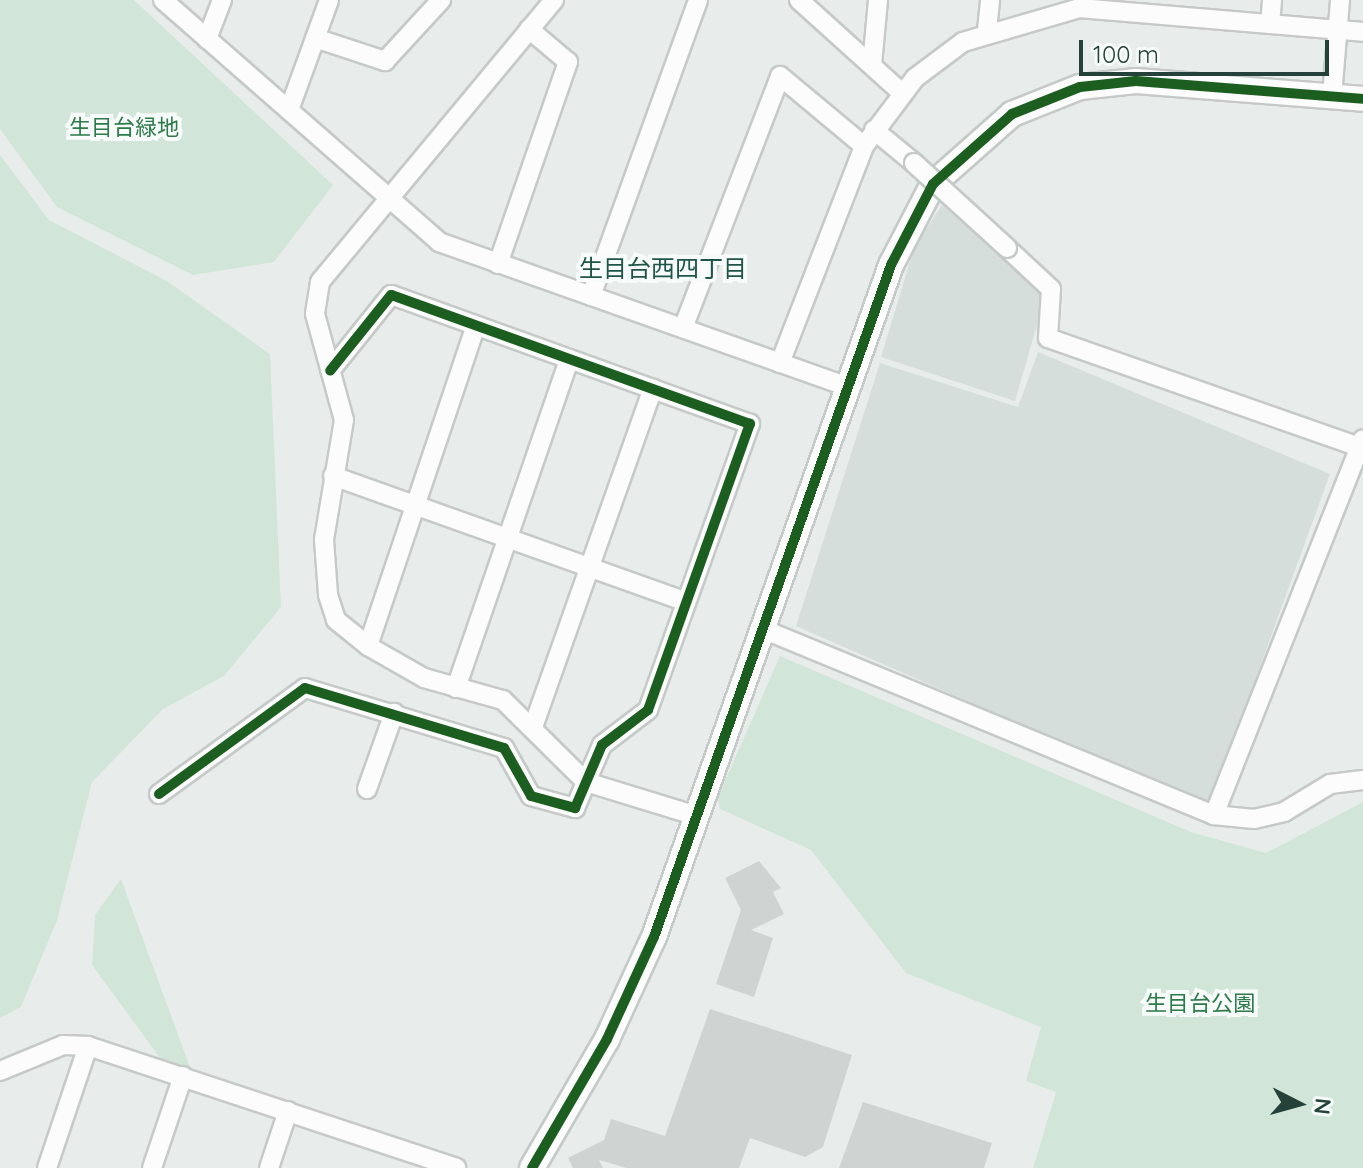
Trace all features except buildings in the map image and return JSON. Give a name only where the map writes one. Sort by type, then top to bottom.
[{"type":"street","points":[[163,0],[439,242],[848,387]]},
{"type":"street","points":[[207,39],[222,0]]},
{"type":"street","points":[[289,110],[329,0]]},
{"type":"street","points":[[315,38],[385,61],[441,0]]},
{"type":"street","points":[[554,0],[386,195],[320,282],[315,314],[344,420],[324,540],[328,595],[336,620],[368,646],[456,688],[503,700],[586,782],[697,816]]},
{"type":"street","points":[[591,296],[698,0]]},
{"type":"street","points":[[799,0],[902,93]]},
{"type":"street","points":[[872,65],[878,0]]},
{"type":"street","points":[[987,30],[990,0]]},
{"type":"street","points":[[1270,24],[1272,0]]},
{"type":"street","points":[[1332,96],[1340,0]]},
{"type":"street","points":[[780,363],[869,138],[902,93],[935,61],[987,30],[1080,4],[1172,8],[1270,24],[1363,32]]},
{"type":"street","points":[[498,264],[568,62],[529,29]]},
{"type":"street","points":[[683,328],[780,76],[869,138],[914,163],[1051,289],[1048,338],[1361,443],[1214,815]]},
{"type":"street","points":[[532,1168],[635,985],[765,630],[848,387],[917,207],[1012,114],[1052,94],[1123,82],[1363,99]]},
{"type":"street","points":[[159,794],[305,688],[504,748],[531,796],[575,808],[602,745],[648,710],[750,424],[391,295],[330,371]]},
{"type":"street","points":[[368,646],[413,504],[476,326]]},
{"type":"street","points":[[456,688],[569,359]]},
{"type":"street","points":[[533,727],[593,568],[653,389]]},
{"type":"street","points":[[333,476],[685,601]]},
{"type":"street","points":[[765,630],[1214,815],[1254,819],[1284,812],[1330,784],[1363,780]]},
{"type":"street","points":[[367,789],[394,713]]},
{"type":"street","points":[[0,1071],[63,1045],[88,1046],[456,1168]]},
{"type":"street","points":[[47,1168],[88,1046]]},
{"type":"street","points":[[152,1168],[183,1076]]},
{"type":"street","points":[[269,1168],[288,1111]]},
{"type":"shaded area","points":[[942,205],[1046,294],[1015,401],[881,357],[914,248]]},
{"type":"shaded area","points":[[1038,352],[1330,474],[1209,807],[796,626],[880,363],[1018,407]]},
{"type":"green space","name":"生目台緑地","points":[[0,0],[134,0],[333,185],[274,262],[193,275],[57,207],[0,129]]},
{"type":"green space","points":[[0,155],[49,220],[167,281],[270,354],[281,607],[224,676],[163,709],[92,782],[57,920],[21,1007],[0,1018]]},
{"type":"green space","name":"生目台公園","points":[[780,656],[1191,832],[1266,853],[1363,802],[1363,1168],[1033,1168],[1056,1092],[1026,1081],[1041,1027],[906,973],[811,850],[720,809],[718,797]]},
{"type":"green space","points":[[121,879],[195,1081],[171,1073],[92,965],[95,915]]},
{"type":"cycle path","points":[[532,1168],[607,1039],[654,937],[891,265],[933,184],[1012,114],[1080,87],[1136,81],[1363,99]]},
{"type":"cycle path","points":[[159,794],[305,688],[504,748],[531,796],[575,808],[602,745],[648,710],[750,424],[391,295],[330,371]]},
{"type":"district","name":"生目台西四丁目","points":[[663,269]]}]
